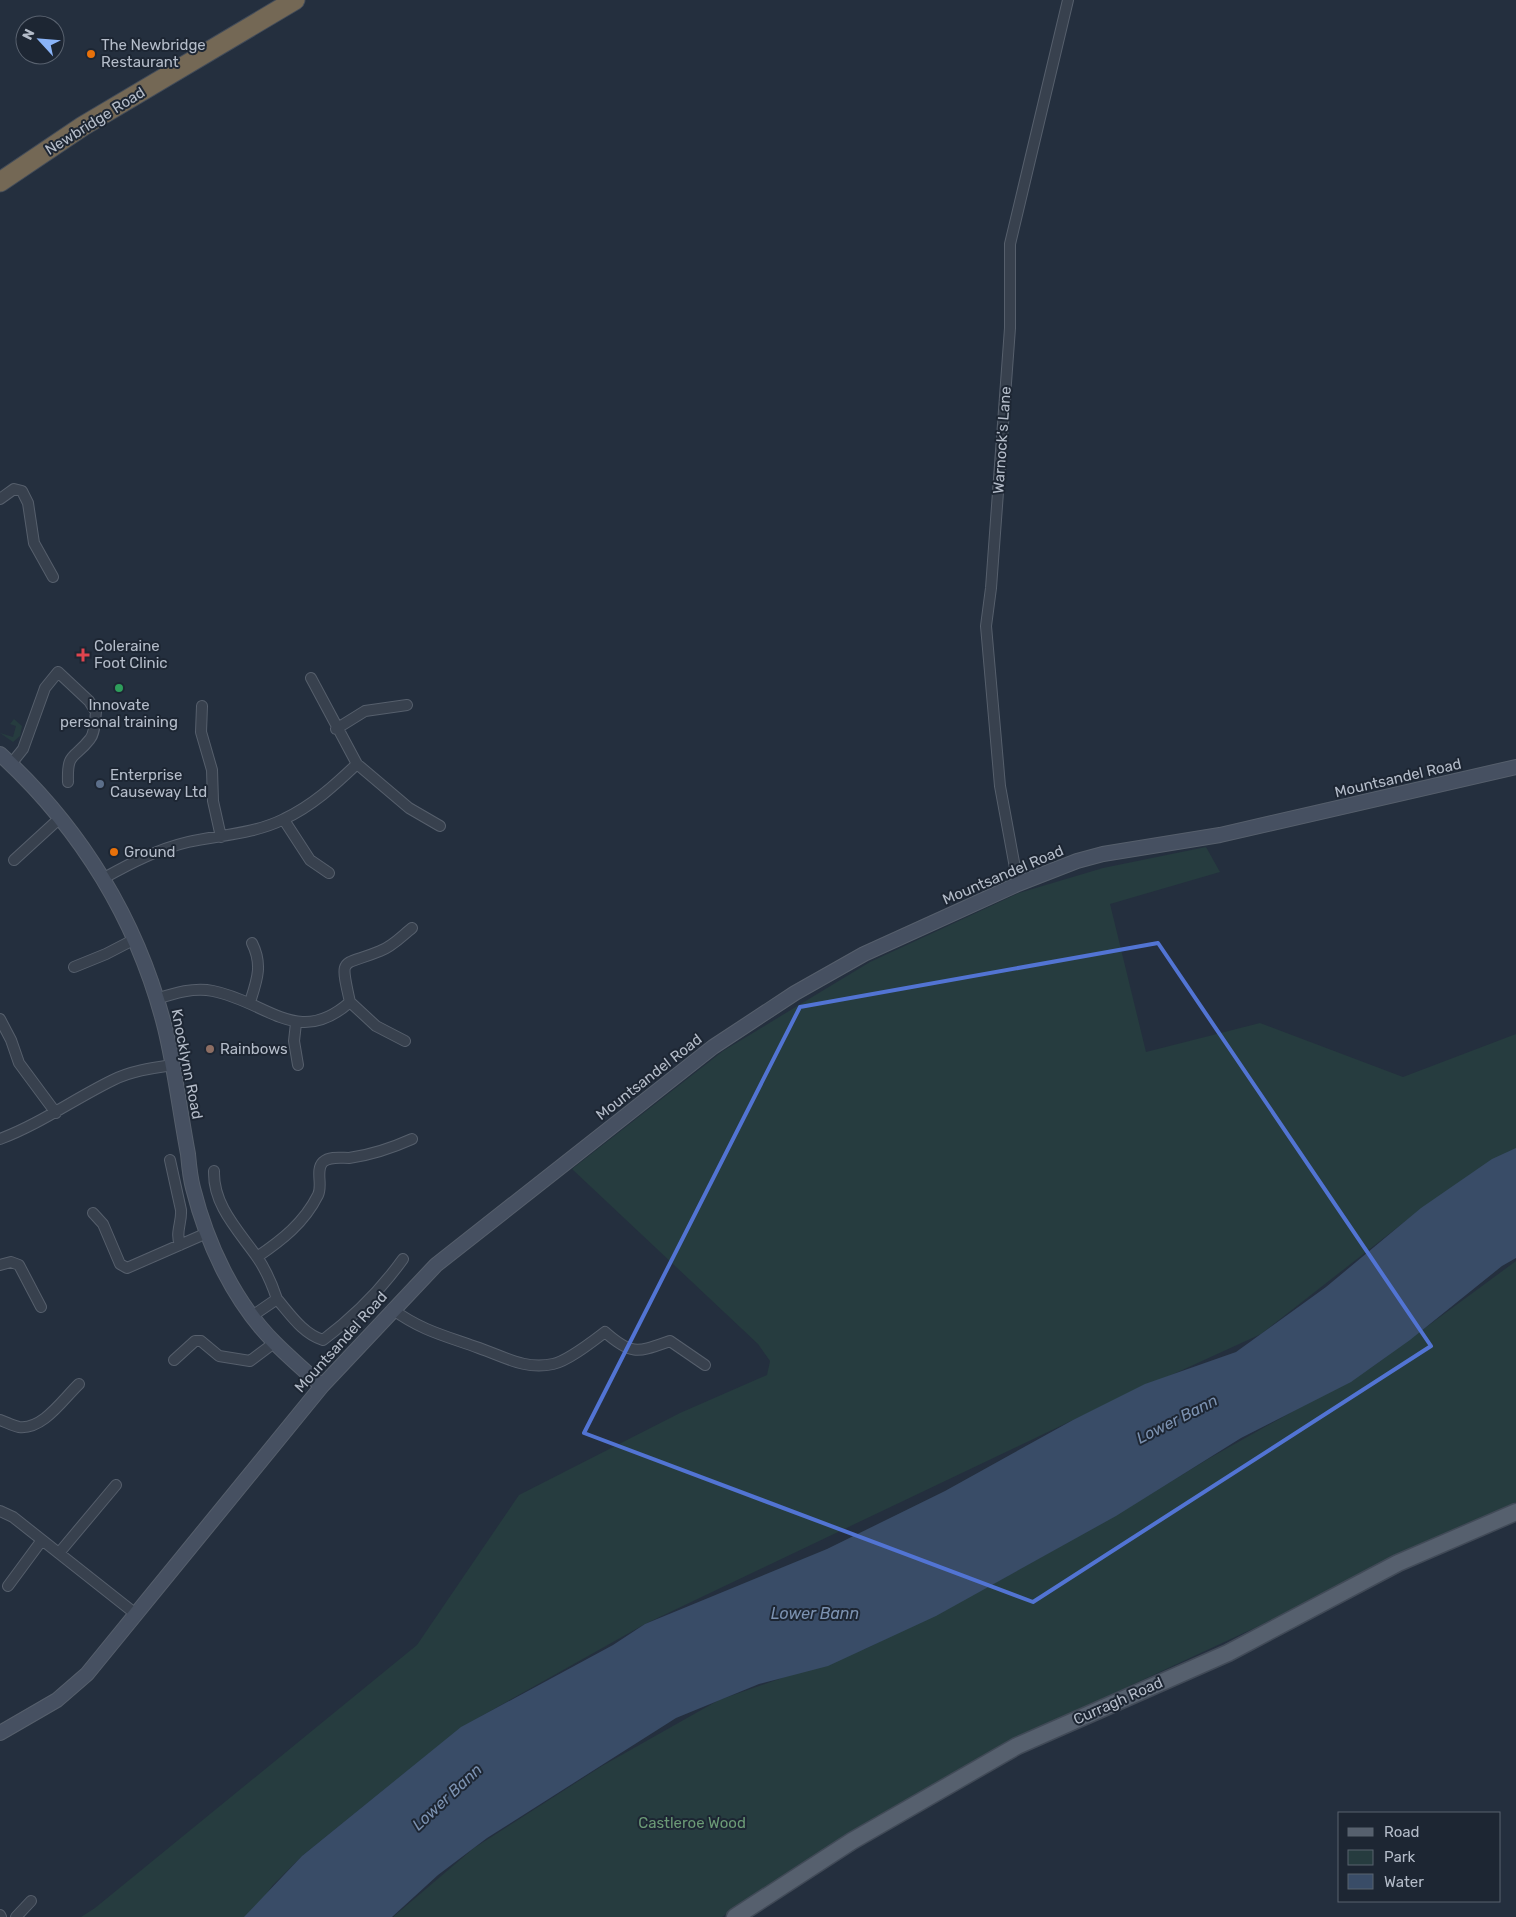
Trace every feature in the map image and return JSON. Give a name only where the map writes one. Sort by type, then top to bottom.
[{"type":"highway","name":"Newbridge Road","points":[[0,182],[83,126],[294,0]]},
{"type":"main road","name":"Curragh Road","points":[[735,1917],[852,1841],[1017,1746],[1228,1652],[1398,1563],[1516,1512]]},
{"type":"street","name":"Warnock's Lane","points":[[1018,884],[1000,786],[986,626],[991,588],[1010,328],[1010,244],[1068,0]]},
{"type":"street","points":[[0,499],[14,489],[22,491],[28,503],[34,543],[52,577]]},
{"type":"street","points":[[11,764],[23,749],[45,688],[58,672],[84,696],[96,712],[91,738],[72,754],[67,765],[68,782]]},
{"type":"street","points":[[311,678],[336,729],[357,764],[408,808],[440,826]]},
{"type":"street","points":[[336,729],[365,711],[407,705]]},
{"type":"street","points":[[202,706],[201,732],[212,770],[212,800],[221,837]]},
{"type":"street","name":"Knocklynn Road","points":[[0,754],[62,818],[104,878],[135,939],[156,999],[172,1065],[193,1187],[207,1233],[230,1282],[252,1316],[274,1343],[322,1386]]},
{"type":"street","points":[[104,878],[140,859],[171,847],[221,837],[284,820],[325,794],[357,764]]},
{"type":"street","name":"Mountsandel Road","points":[[0,1733],[57,1700],[101,1659],[322,1386],[392,1309],[436,1265],[713,1047],[795,993],[864,954],[1018,884],[1077,861],[1103,854],[1220,835],[1516,767]]},
{"type":"street","points":[[14,860],[62,818]]},
{"type":"street","points":[[284,820],[310,860],[329,873]]},
{"type":"street","points":[[405,1041],[376,1026],[350,1002],[344,974],[345,966],[350,960],[381,951],[412,928]]},
{"type":"street","points":[[74,967],[106,954],[135,939]]},
{"type":"street","points":[[250,1002],[260,971],[259,956],[252,943]]},
{"type":"street","points":[[156,999],[199,989],[212,990],[250,1002],[296,1023],[315,1023],[337,1014],[350,1002]]},
{"type":"street","points":[[0,1019],[11,1040],[19,1063],[56,1113]]},
{"type":"street","points":[[296,1023],[294,1041],[298,1065]]},
{"type":"street","points":[[0,1139],[56,1113],[113,1080],[144,1070],[172,1065]]},
{"type":"street","points":[[257,1257],[288,1236],[303,1218],[318,1195],[319,1168],[324,1162],[330,1158],[350,1158],[392,1148],[412,1139]]},
{"type":"street","points":[[170,1160],[182,1217],[177,1236],[180,1245]]},
{"type":"street","points":[[214,1171],[217,1194],[234,1228],[257,1257],[270,1279],[277,1299],[299,1324],[315,1337],[323,1340],[352,1318],[373,1298],[403,1259]]},
{"type":"street","points":[[93,1213],[103,1224],[120,1264],[127,1268],[207,1233]]},
{"type":"street","points":[[0,1265],[11,1262],[19,1265],[41,1307]]},
{"type":"street","points":[[252,1316],[277,1299]]},
{"type":"street","points":[[392,1309],[436,1334],[487,1350],[513,1362],[530,1366],[555,1364],[605,1332],[621,1346],[641,1351],[670,1340],[705,1365]]},
{"type":"street","points":[[174,1360],[195,1341],[201,1341],[219,1356],[250,1362],[274,1343]]},
{"type":"street","points":[[0,1420],[19,1427],[33,1426],[40,1422],[79,1384]]},
{"type":"street","points":[[59,1553],[116,1485]]},
{"type":"street","points":[[0,1511],[13,1517],[137,1615]]},
{"type":"street","points":[[8,1586],[42,1540]]},
{"type":"street","points":[[16,1917],[31,1901]]},
{"type":"highlighted area","points":[[1158,943],[1431,1346],[1033,1602],[584,1433],[800,1007]]},
{"type":"green space","points":[[14,719],[22,726],[20,736],[13,742],[0,733],[13,737],[16,726],[10,724]]},
{"type":"green space","points":[[1206,847],[1220,872],[1110,904],[1146,1052],[1260,1023],[1403,1077],[1516,1034],[1516,1156],[1421,1209],[1261,1334],[1073,1420],[645,1624],[462,1727],[302,1856],[273,1885],[249,1917],[81,1917],[95,1908],[417,1645],[519,1495],[680,1413],[767,1375],[770,1361],[758,1344],[572,1169],[723,1051],[870,962],[1019,893],[1103,868]]},
{"type":"green space","name":"Castleroe Wood","points":[[1516,1261],[1516,1502],[1380,1564],[1261,1625],[998,1747],[812,1857],[722,1917],[393,1917],[474,1848],[602,1766],[719,1700],[867,1648],[991,1585],[1108,1520],[1208,1459],[1372,1367]]},
{"type":"water","name":"Lower Bann","points":[[1516,1148],[1516,1258],[1502,1266],[1410,1340],[1351,1382],[1241,1438],[1116,1516],[936,1616],[828,1666],[759,1684],[676,1718],[487,1838],[438,1875],[392,1917],[244,1917],[302,1856],[461,1727],[613,1645],[645,1624],[827,1549],[945,1491],[1073,1420],[1145,1384],[1236,1352],[1326,1287],[1421,1208],[1492,1159]]},
{"type":"place","name":"The Newbridge Restaurant","points":[[91,54]]},
{"type":"place","name":"Coleraine Foot Clinic","points":[[83,655]]},
{"type":"place","name":"Innovate personal training","points":[[119,688]]},
{"type":"place","name":"Enterprise Causeway Ltd","points":[[100,784]]},
{"type":"place","name":"Ground","points":[[114,852]]},
{"type":"place","name":"Rainbows","points":[[210,1049]]}]
